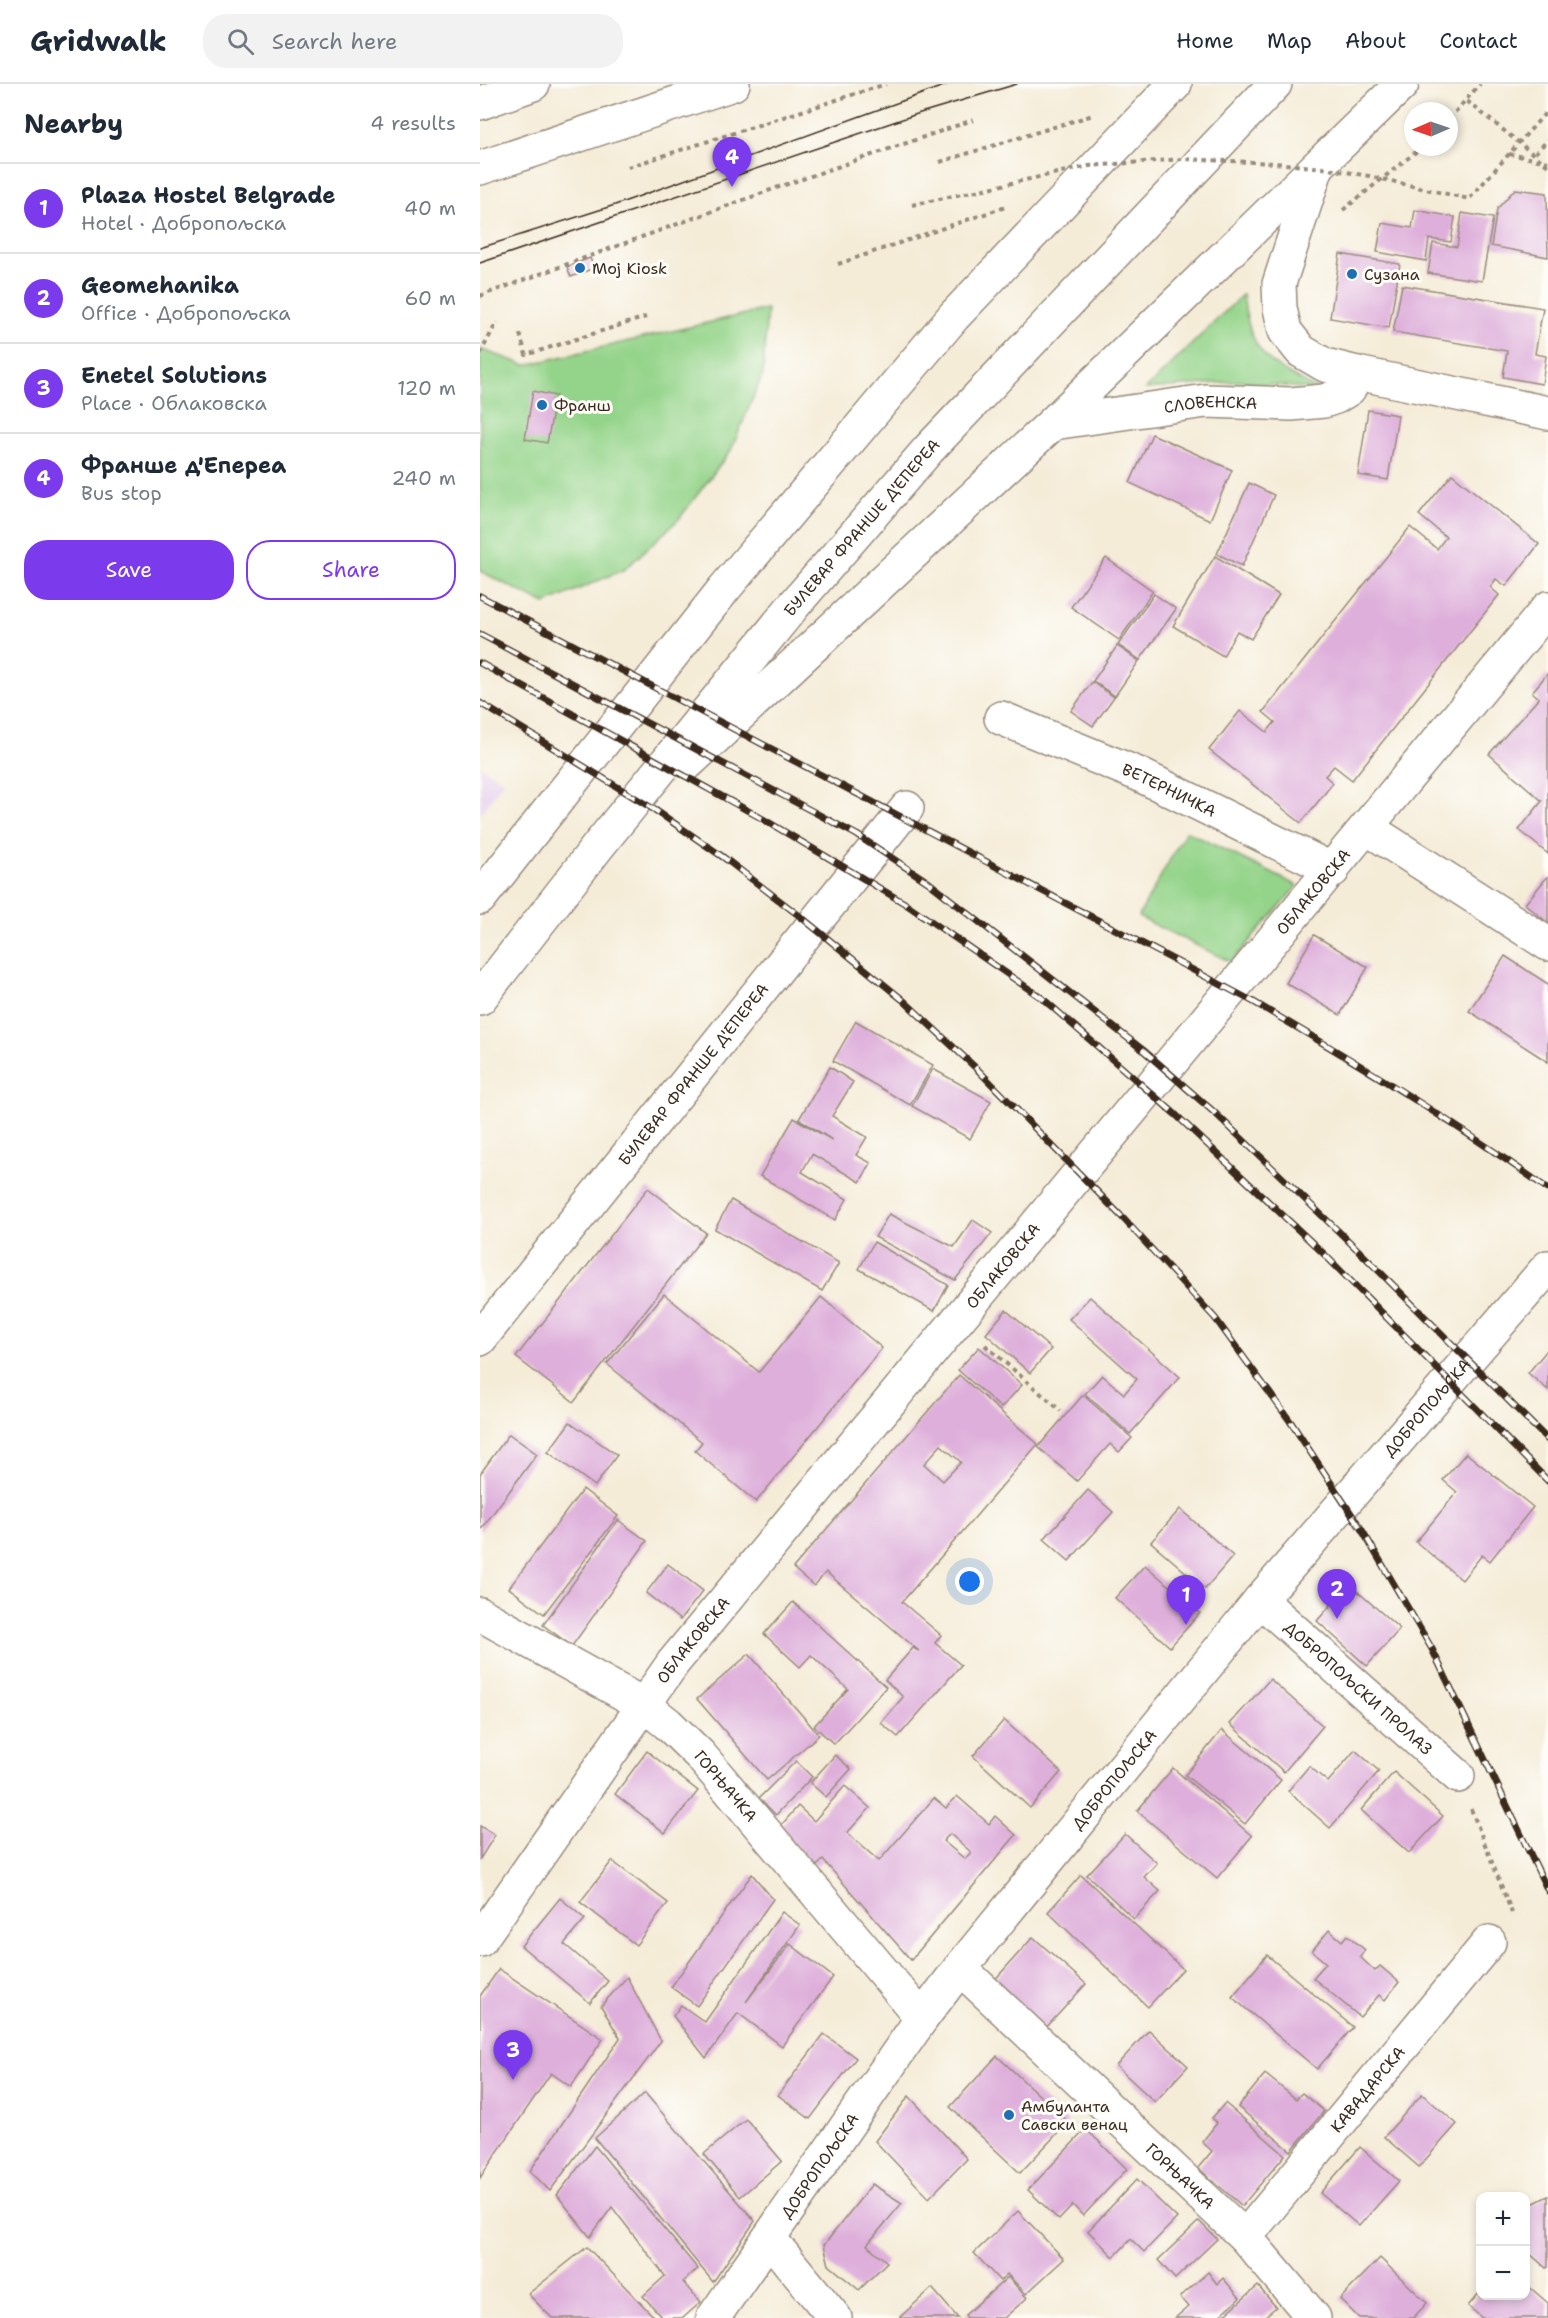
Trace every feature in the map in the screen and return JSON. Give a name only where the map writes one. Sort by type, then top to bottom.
[{"type":"main road","points":[[480,103],[533,84]]},
{"type":"main road","points":[[480,168],[733,84]]},
{"type":"main road","points":[[480,898],[724,589],[954,316],[1175,84]]},
{"type":"main road","name":"БУЛЕВАР ФРАНШЕ Д'ЕПЕРЕА","points":[[480,998],[599,845],[795,605],[928,450],[1275,84]]},
{"type":"main road","points":[[599,845],[1053,423],[1402,84]]},
{"type":"main road","points":[[1316,170],[1279,284],[1280,308],[1285,331],[1300,351],[1325,365],[1548,413]]},
{"type":"main road","name":"СЛОВЕНСКА","points":[[1053,423],[1206,401],[1291,404],[1324,401],[1349,389],[1357,373]]},
{"type":"main road","name":"ОБЛАКОВСКА","points":[[480,1940],[673,1663],[1548,608]]},
{"type":"main road","name":"ВЕТЕРНИЧКА","points":[[1001,718],[1138,774],[1333,870]]},
{"type":"main road","name":"БУЛЕВАР ФРАНШЕ Д'ЕПЕРЕА","points":[[480,1339],[907,808]]},
{"type":"main road","points":[[1367,828],[1548,944]]},
{"type":"main road","name":"ДОБРОПОЉСКА","points":[[713,2318],[922,2018],[960,1968],[1260,1600],[1548,1267]]},
{"type":"main road","name":"ДОБРОПОЉСКИ ПРОЛАЗ","points":[[1260,1600],[1458,1776]]},
{"type":"main road","name":"ГОРЊАЧКА","points":[[480,1614],[644,1705],[668,1724],[700,1755],[922,2018]]},
{"type":"main road","name":"КАВАДАРСКА","points":[[1245,2237],[1489,1942]]},
{"type":"main road","name":"ГОРЊАЧКА","points":[[960,1968],[1245,2237],[1314,2318]]},
{"type":"main road","points":[[769,2238],[835,2318]]},
{"type":"path","points":[[628,167],[886,84]]},
{"type":"path","points":[[1458,110],[1480,84]]},
{"type":"path","points":[[1467,101],[1548,164]]},
{"type":"path","points":[[912,205],[1089,166],[1183,159],[1275,163],[1323,168],[1369,176],[1469,200],[1548,110]]},
{"type":"path","points":[[940,162],[1097,114]]},
{"type":"path","points":[[480,296],[779,187],[973,120]]},
{"type":"path","points":[[1535,153],[1548,140]]},
{"type":"path","points":[[1508,154],[1548,164]]},
{"type":"path","points":[[1337,215],[1352,200],[1410,156]]},
{"type":"path","points":[[1046,183],[1063,167]]},
{"type":"path","points":[[838,264],[1007,206]]},
{"type":"path","points":[[520,334],[526,355],[646,317]]},
{"type":"path","points":[[480,354],[497,322]]},
{"type":"path","points":[[957,1321],[1061,1411]]},
{"type":"path","points":[[1458,1776],[1512,1912],[1489,1942]]},
{"type":"shaded area","points":[[480,766],[504,781],[480,815]]},
{"type":"green space","points":[[1243,294],[1251,331],[1264,355],[1287,373],[1319,390],[1242,381],[1146,389]]},
{"type":"green space","points":[[767,309],[763,374],[731,450],[679,519],[625,569],[545,604],[480,571],[480,349],[526,365]]},
{"type":"green space","points":[[1186,831],[1298,886],[1231,962],[1138,917]]},
{"type":"building","points":[[1515,189],[1547,193],[1548,257],[1491,246],[1497,209]]},
{"type":"building","points":[[1415,210],[1455,217],[1451,242],[1429,239],[1426,261],[1377,252],[1382,223],[1412,228]]},
{"type":"building","points":[[1462,213],[1493,218],[1482,281],[1428,273],[1433,243],[1457,247]]},
{"type":"building","points":[[1340,254],[1400,264],[1389,328],[1330,318]]},
{"type":"building","name":"Moj Kiosk","points":[[590,258],[594,268],[571,277],[567,267]]},
{"type":"building","points":[[1402,285],[1543,308],[1535,354],[1546,356],[1542,384],[1503,377],[1507,351],[1393,332]]},
{"type":"building","points":[[533,391],[556,396],[547,443],[525,439]]},
{"type":"building","points":[[1368,410],[1398,415],[1388,480],[1358,475]]},
{"type":"building","points":[[1152,434],[1232,470],[1210,520],[1130,483]]},
{"type":"building","points":[[1452,474],[1539,544],[1506,586],[1496,579],[1490,587],[1499,595],[1352,780],[1334,766],[1325,776],[1333,783],[1301,823],[1209,750],[1240,711],[1267,732],[1275,722],[1263,712],[1410,527],[1437,549],[1446,537],[1419,515]]},
{"type":"building","points":[[1249,483],[1274,495],[1242,566],[1217,554]]},
{"type":"building","points":[[1215,556],[1279,595],[1251,639],[1237,631],[1223,656],[1173,626]]},
{"type":"building","points":[[1106,558],[1153,591],[1119,640],[1071,607]]},
{"type":"building","points":[[1154,594],[1176,609],[1140,660],[1118,645]]},
{"type":"building","points":[[1117,646],[1139,661],[1115,696],[1093,681]]},
{"type":"building","points":[[1548,673],[1548,854],[1519,830],[1542,801],[1489,754],[1539,698],[1532,692]]},
{"type":"building","points":[[1092,682],[1114,697],[1093,726],[1071,711]]},
{"type":"building","points":[[1548,876],[1548,923],[1525,904]]},
{"type":"building","points":[[1314,935],[1368,967],[1340,1015],[1286,983]]},
{"type":"building","points":[[1505,956],[1548,984],[1548,1062],[1469,1011]]},
{"type":"building","points":[[856,1021],[933,1065],[910,1105],[833,1061]]},
{"type":"building","points":[[830,1067],[853,1082],[832,1116],[867,1137],[856,1155],[871,1163],[860,1182],[812,1154],[802,1172],[847,1199],[835,1220],[760,1176],[794,1118],[832,1140],[799,1119]]},
{"type":"building","points":[[933,1069],[991,1101],[970,1139],[912,1106]]},
{"type":"building","points":[[648,1188],[706,1233],[574,1402],[516,1357]]},
{"type":"building","points":[[731,1200],[839,1263],[822,1291],[715,1229]]},
{"type":"building","points":[[889,1214],[954,1247],[973,1220],[992,1233],[955,1280],[875,1237]]},
{"type":"building","points":[[874,1242],[948,1285],[934,1311],[859,1269]]},
{"type":"building","points":[[664,1294],[759,1372],[821,1297],[882,1348],[756,1502],[695,1451],[702,1442],[607,1364]]},
{"type":"building","points":[[1090,1297],[1180,1377],[1130,1434],[1085,1394],[1102,1375],[1124,1394],[1137,1379],[1069,1319]]},
{"type":"building","points":[[1006,1310],[1051,1349],[1030,1373],[986,1334]]},
{"type":"building","points":[[979,1347],[1022,1385],[1001,1408],[958,1370]]},
{"type":"building","points":[[1548,1349],[1548,1390],[1528,1373]]},
{"type":"building","points":[[959,1375],[1038,1444],[902,1602],[941,1635],[935,1643],[961,1665],[898,1737],[881,1723],[903,1697],[885,1680],[913,1648],[919,1651],[826,1572],[814,1586],[793,1568]],"holes":[[[941,1445],[961,1462],[943,1481],[924,1464]]]},
{"type":"building","points":[[1083,1395],[1132,1438],[1119,1452],[1110,1444],[1077,1481],[1038,1447]]},
{"type":"building","points":[[570,1422],[617,1455],[595,1486],[548,1452]]},
{"type":"building","points":[[509,1434],[537,1454],[480,1531],[480,1474]]},
{"type":"building","points":[[1466,1453],[1533,1507],[1490,1561],[1482,1555],[1462,1580],[1416,1542],[1457,1492],[1443,1480]]},
{"type":"building","points":[[583,1489],[618,1516],[544,1614],[509,1588]]},
{"type":"building","points":[[1088,1490],[1113,1512],[1069,1561],[1044,1539]]},
{"type":"building","points":[[1180,1509],[1233,1556],[1205,1589],[1151,1542]]},
{"type":"building","points":[[618,1520],[647,1541],[572,1646],[543,1625]]},
{"type":"building","points":[[668,1564],[703,1591],[680,1620],[646,1593]]},
{"type":"building","points":[[1145,1565],[1200,1613],[1170,1647],[1115,1598]]},
{"type":"building","points":[[1349,1584],[1400,1629],[1367,1666],[1317,1621]]},
{"type":"building","points":[[793,1602],[886,1687],[834,1744],[814,1726],[848,1689],[811,1655],[800,1667],[764,1634]]},
{"type":"building","points":[[749,1654],[819,1735],[767,1780],[697,1699]]},
{"type":"building","points":[[1270,1679],[1323,1726],[1284,1772],[1230,1724]]},
{"type":"building","points":[[1004,1720],[1061,1772],[1030,1808],[973,1756]]},
{"type":"building","points":[[1222,1730],[1281,1780],[1245,1824],[1185,1775]]},
{"type":"building","points":[[1355,1750],[1379,1771],[1330,1828],[1288,1791],[1309,1766],[1328,1782]]},
{"type":"building","points":[[647,1751],[698,1791],[665,1833],[615,1794]]},
{"type":"building","points":[[835,1755],[851,1769],[826,1797],[810,1783]]},
{"type":"building","points":[[796,1761],[812,1777],[776,1815],[759,1798]]},
{"type":"building","points":[[1173,1768],[1252,1836],[1217,1878],[1137,1811]]},
{"type":"building","points":[[1394,1772],[1443,1816],[1409,1853],[1361,1810]]},
{"type":"building","points":[[845,1786],[870,1808],[847,1833],[879,1861],[934,1798],[946,1808],[957,1796],[989,1824],[995,1816],[1016,1835],[911,1960],[823,1860],[817,1866],[777,1830],[798,1806],[814,1821]],"holes":[[[950,1834],[971,1852],[965,1859],[943,1841]]]},
{"type":"building","points":[[480,1826],[495,1835],[480,1859]]},
{"type":"building","points":[[1125,1834],[1157,1863],[1144,1877],[1160,1891],[1134,1919],[1087,1875]]},
{"type":"building","points":[[612,1861],[668,1903],[636,1945],[580,1902]]},
{"type":"building","points":[[752,1874],[773,1899],[697,2006],[671,1987]]},
{"type":"building","points":[[1081,1875],[1183,1969],[1148,2007],[1048,1912]]},
{"type":"building","points":[[560,1898],[585,1919],[564,1944],[608,1981],[590,2003],[521,1946]]},
{"type":"building","points":[[782,1912],[800,1925],[746,2002],[790,1944],[833,1977],[782,2046],[738,2013],[706,2058],[673,2016],[681,2005],[705,2022]]},
{"type":"building","points":[[1329,1930],[1342,1941],[1347,1935],[1365,1950],[1360,1957],[1375,1971],[1380,1966],[1399,1982],[1385,2000],[1379,1995],[1360,2017],[1313,1978],[1326,1963],[1312,1951]]},
{"type":"building","points":[[1033,1937],[1086,1984],[1044,2030],[992,1983]]},
{"type":"building","points":[[1267,1955],[1353,2027],[1317,2069],[1232,1997]]},
{"type":"building","points":[[499,1969],[603,2039],[571,2087],[551,2073],[480,2178],[480,1996]]},
{"type":"building","points":[[627,1977],[661,2041],[550,2191],[530,2171],[620,2038],[601,2006]]},
{"type":"building","points":[[1149,2030],[1188,2066],[1155,2102],[1116,2066]]},
{"type":"building","points":[[824,2034],[856,2058],[810,2119],[778,2095]]},
{"type":"building","name":"Амбуланта Савски венац","points":[[997,2056],[1068,2122],[1020,2173],[950,2107]]},
{"type":"building","points":[[1265,2074],[1296,2099],[1302,2093],[1324,2111],[1291,2151],[1238,2107]]},
{"type":"building","points":[[645,2093],[755,2221],[713,2282],[595,2138]]},
{"type":"building","points":[[1422,2094],[1457,2124],[1419,2167],[1384,2137]]},
{"type":"building","points":[[909,2096],[967,2159],[929,2198],[875,2141]]},
{"type":"building","points":[[1225,2103],[1285,2155],[1242,2206],[1198,2168],[1212,2151],[1202,2142],[1217,2123],[1212,2118]]},
{"type":"building","points":[[746,2119],[782,2161],[740,2197],[704,2154]]},
{"type":"building","points":[[1086,2129],[1127,2169],[1083,2216],[1073,2205],[1059,2220],[1028,2190]]},
{"type":"building","points":[[595,2146],[698,2269],[683,2282],[701,2302],[683,2318],[663,2318],[643,2296],[665,2276],[612,2207],[590,2237],[557,2195]]},
{"type":"building","points":[[1360,2147],[1399,2181],[1359,2226],[1320,2193]]},
{"type":"building","points":[[1137,2179],[1177,2218],[1144,2252],[1131,2239],[1114,2257],[1088,2231]]},
{"type":"building","points":[[872,2184],[902,2203],[867,2245],[887,2262],[859,2290],[829,2265],[824,2245]]},
{"type":"building","points":[[1548,2196],[1548,2267],[1546,2268],[1530,2254],[1530,2205]]},
{"type":"building","points":[[1018,2211],[1064,2259],[1026,2294],[1007,2274],[1000,2281],[974,2253]]},
{"type":"building","points":[[1199,2221],[1217,2239],[1175,2279],[1158,2260]]},
{"type":"building","points":[[587,2247],[655,2318],[552,2318],[528,2294]]},
{"type":"building","points":[[1380,2258],[1427,2303],[1413,2318],[1359,2318],[1340,2299]]},
{"type":"building","points":[[1208,2272],[1217,2284],[1223,2278],[1240,2298],[1217,2318],[1175,2318],[1188,2307],[1180,2297]]},
{"type":"building","points":[[1008,2277],[1027,2298],[1004,2318],[967,2318],[965,2315]]},
{"type":"building","points":[[1258,2286],[1276,2307],[1263,2318],[1221,2318]]},
{"type":"building","points":[[1530,2287],[1548,2303],[1548,2318],[1482,2318],[1468,2306],[1476,2297],[1476,2300],[1530,2300]]},
{"type":"building","points":[[932,2288],[958,2318],[899,2318]]},
{"type":"tram line","points":[[480,248],[615,205],[949,84]]},
{"type":"tram line","points":[[480,263],[920,113],[1017,84]]},
{"type":"railway","points":[[480,596],[1252,1001],[1402,1092],[1476,1139],[1548,1189]]},
{"type":"railway","points":[[480,634],[857,835],[928,882],[1143,1050],[1215,1113],[1359,1251],[1548,1440]]},
{"type":"railway","points":[[480,663],[763,819],[906,904],[1042,998],[1175,1114],[1322,1252],[1548,1481]]},
{"type":"railway","points":[[480,703],[655,810],[723,857],[903,1000],[978,1070],[1120,1215],[1215,1318],[1290,1421],[1362,1530],[1432,1649],[1548,1891]]},
{"type":"place","name":"Франше д'Епереа","points":[[732,187]]},
{"type":"place","name":"Moj Kiosk","points":[[580,268]]},
{"type":"place","name":"Сузана","points":[[1352,274]]},
{"type":"place","name":"Франш","points":[[542,405]]},
{"type":"place","name":"Geomehanika","points":[[1337,1619]]},
{"type":"place","name":"Plaza Hostel Belgrade","points":[[1186,1625]]},
{"type":"place","name":"Enetel Solutions","points":[[513,2080]]},
{"type":"place","name":"Амбуланта Савски венац","points":[[1009,2115]]}]
